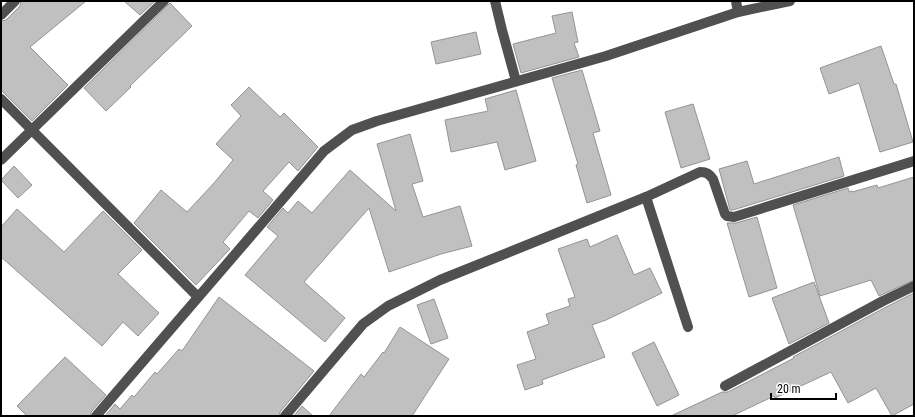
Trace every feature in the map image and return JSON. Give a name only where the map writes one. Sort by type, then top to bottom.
[{"type":"street","points":[[1,15],[15,1]]},
{"type":"street","points":[[1,160],[31,129],[164,1]]},
{"type":"street","points":[[495,1],[516,81]]},
{"type":"street","points":[[736,1],[738,12]]},
{"type":"street","points":[[96,416],[324,151],[352,130],[377,121],[606,56],[738,12],[790,1]]},
{"type":"street","points":[[1,99],[198,297]]},
{"type":"street","points":[[285,416],[363,324],[388,306],[440,280],[646,197],[700,172],[705,172],[710,175],[713,179],[725,214],[727,216],[734,217],[914,161]]},
{"type":"street","points":[[646,197],[688,327]]},
{"type":"street","points":[[725,386],[883,301],[914,286]]},
{"type":"building","points":[[21,1],[86,1],[30,47],[68,85],[32,121],[1,90],[1,21],[6,20],[20,6]]},
{"type":"building","points":[[124,1],[155,1],[140,15]]},
{"type":"building","points":[[170,3],[192,26],[106,111],[84,88]]},
{"type":"building","points":[[572,12],[578,42],[574,43],[579,57],[521,73],[513,44],[556,33],[552,16]]},
{"type":"building","points":[[476,32],[481,54],[436,64],[431,42]]},
{"type":"building","points":[[881,46],[894,84],[896,84],[913,142],[880,152],[859,83],[829,94],[820,68]]},
{"type":"building","points":[[582,70],[600,131],[593,133],[611,195],[587,203],[576,165],[578,164],[552,78]]},
{"type":"building","points":[[249,87],[280,117],[284,113],[318,147],[298,171],[289,162],[263,191],[273,200],[258,218],[249,211],[223,242],[230,249],[196,285],[134,223],[161,190],[187,212],[214,183],[233,160],[216,144],[241,116],[231,105]]},
{"type":"building","points":[[516,90],[536,161],[505,170],[497,142],[451,152],[445,120],[488,111],[485,99]]},
{"type":"building","points":[[693,104],[710,159],[681,168],[665,112]]},
{"type":"building","points":[[410,134],[423,181],[412,184],[423,217],[460,206],[472,246],[441,254],[389,272],[369,208],[304,282],[345,318],[325,342],[245,275],[278,236],[267,227],[283,208],[288,213],[298,201],[312,213],[350,170],[396,211],[377,144]]},
{"type":"building","points":[[839,157],[844,176],[730,210],[719,169],[747,161],[754,184]]},
{"type":"building","points":[[14,166],[32,185],[18,198],[1,180]]},
{"type":"building","points":[[914,177],[914,280],[879,296],[871,280],[820,296],[793,205],[848,188],[849,192],[852,192],[877,185],[878,188]]},
{"type":"building","points":[[17,209],[64,252],[103,211],[142,250],[118,274],[159,313],[138,336],[123,322],[102,346],[1,257],[1,227]]},
{"type":"building","points":[[757,217],[777,288],[749,297],[727,223],[736,223]]},
{"type":"building","points":[[617,235],[634,275],[650,268],[662,293],[606,320],[592,325],[605,357],[542,380],[543,384],[525,390],[517,365],[536,359],[527,332],[549,324],[546,314],[570,306],[568,299],[575,297],[558,249],[587,239],[590,247]]},
{"type":"building","points":[[814,282],[829,323],[789,344],[772,298]]},
{"type":"building","points":[[914,293],[914,404],[892,416],[876,388],[848,403],[831,372],[775,398],[774,396],[732,416],[671,416],[722,392],[728,392]]},
{"type":"building","points":[[219,297],[314,371],[280,412],[279,416],[105,416],[115,404],[120,409],[132,395],[134,397],[155,372],[157,374],[179,349],[182,351]]},
{"type":"building","points":[[434,299],[448,338],[431,344],[417,305]]},
{"type":"building","points":[[400,327],[449,359],[412,416],[329,416],[361,374],[364,377],[383,352],[384,353]]},
{"type":"building","points":[[654,342],[679,395],[657,406],[632,353]]},
{"type":"building","points":[[65,357],[106,395],[91,412],[90,416],[27,416],[17,406]]},
{"type":"building","points":[[302,406],[313,416],[294,416]]}]
